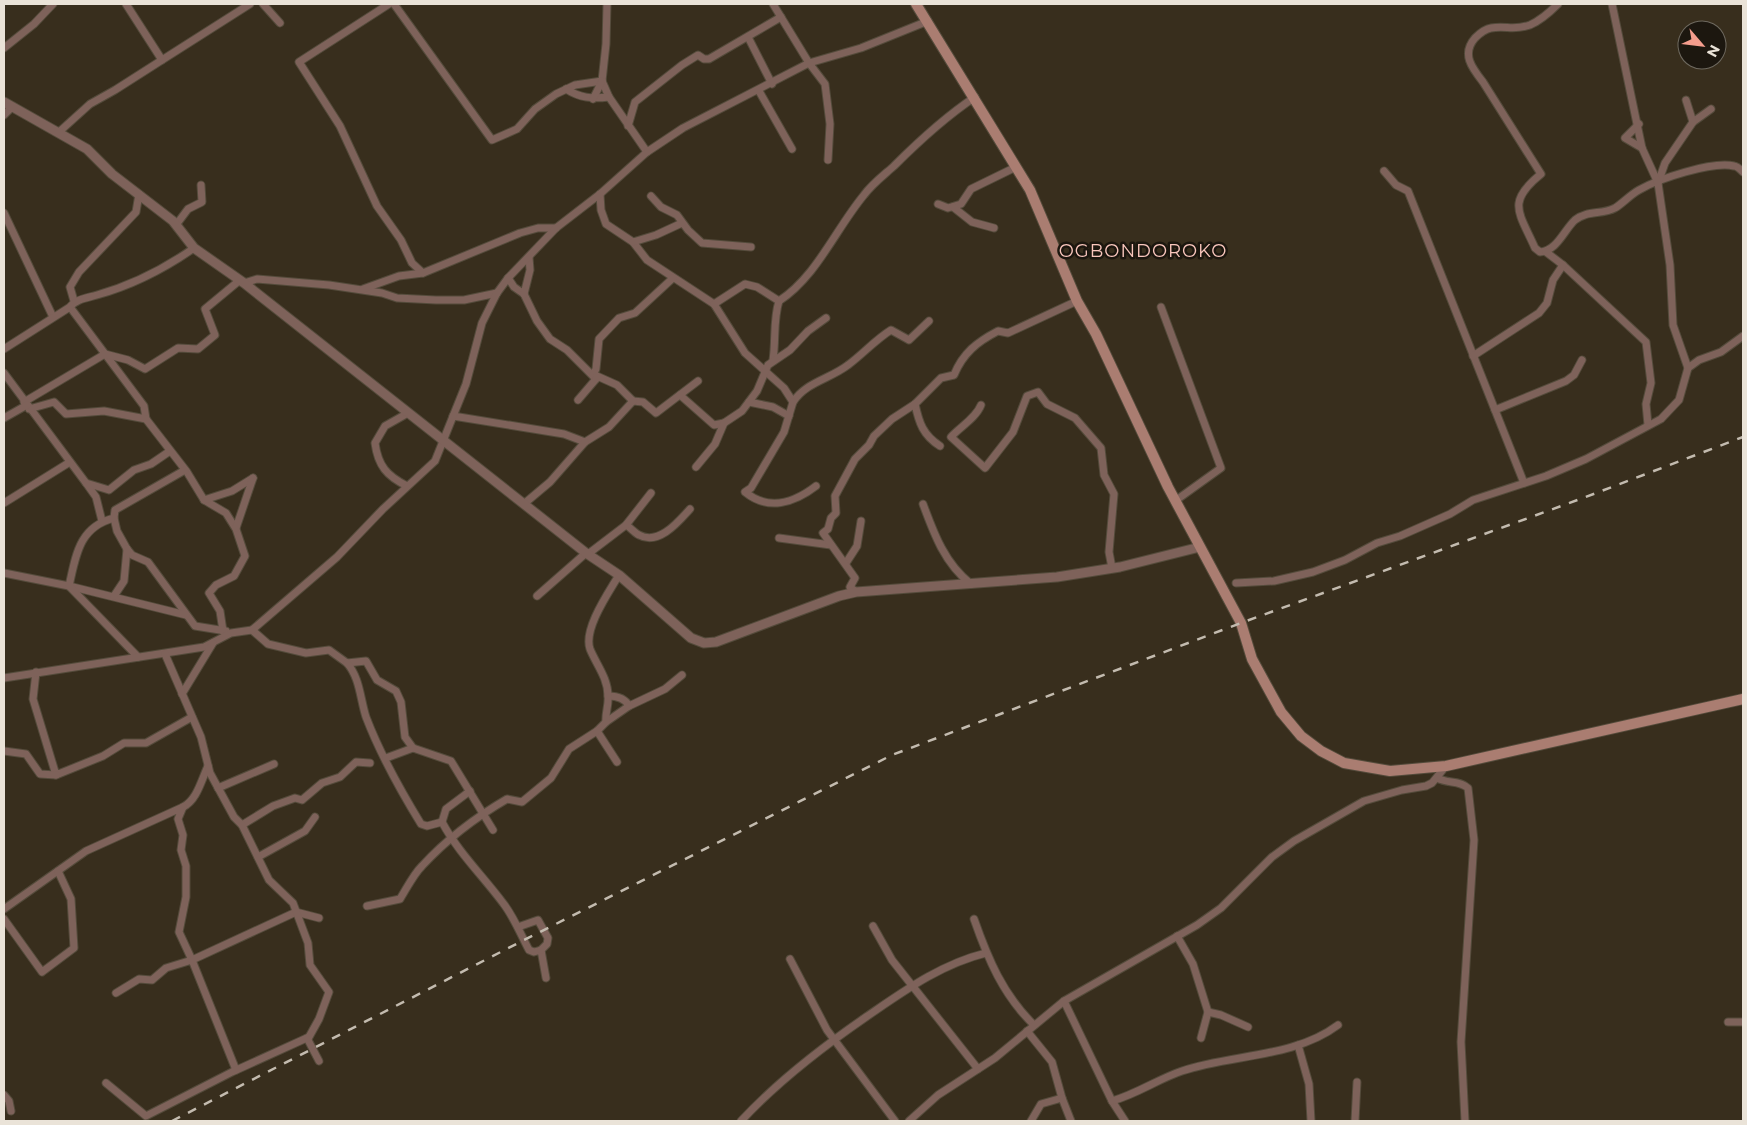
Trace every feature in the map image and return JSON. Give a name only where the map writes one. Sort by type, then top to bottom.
[{"type":"main road","points":[[916,4],[975,97],[1030,190],[1077,301],[1175,501],[1240,623],[1252,659],[1282,712],[1301,736],[1321,751],[1344,763],[1367,769],[1390,771],[1446,766],[1743,699]]},
{"type":"street","points":[[4,48],[34,24],[53,4]]},
{"type":"street","points":[[126,4],[162,60]]},
{"type":"street","points":[[59,132],[90,104],[250,4]]},
{"type":"street","points":[[263,4],[280,23]]},
{"type":"street","points":[[389,4],[299,62],[340,126],[378,206],[401,240],[412,263],[423,273]]},
{"type":"street","points":[[394,4],[492,140],[517,129],[535,109],[575,84],[602,82]]},
{"type":"street","points":[[593,99],[602,82],[606,44],[606,4]]},
{"type":"street","points":[[773,4],[809,63],[825,84],[830,124],[828,160]]},
{"type":"street","points":[[1558,4],[1531,24],[1511,30],[1500,27],[1489,28],[1470,44],[1467,54],[1472,68],[1484,82],[1541,174],[1526,187],[1518,201],[1520,212],[1536,248],[1540,252],[1546,252],[1563,265],[1646,342],[1651,383],[1646,404],[1648,425]]},
{"type":"street","points":[[1236,582],[1274,581],[1313,572],[1345,560],[1377,543],[1400,536],[1434,521],[1473,500],[1586,459],[1661,418],[1679,400],[1688,368],[1674,325],[1670,265],[1658,183],[1642,148],[1639,124],[1633,106],[1613,5]]},
{"type":"street","points":[[628,126],[635,102],[682,65],[698,55],[704,59],[709,59],[781,17]]},
{"type":"street","points":[[4,678],[204,647],[231,633],[252,630],[336,557],[407,486],[436,461],[466,384],[482,323],[497,293],[508,278],[556,228],[600,194],[647,152],[683,128],[772,84],[809,63],[861,48],[928,21]]},
{"type":"street","points":[[748,37],[772,84]]},
{"type":"street","points":[[602,82],[609,97],[647,152]]},
{"type":"street","points":[[566,89],[581,97],[593,99],[609,97]]},
{"type":"street","points":[[759,90],[792,149]]},
{"type":"street","points":[[773,360],[776,340],[774,317],[779,301],[810,275],[822,252],[864,194],[936,126],[975,97]]},
{"type":"street","points":[[1686,100],[1693,122]]},
{"type":"street","points":[[4,115],[8,105],[87,149],[112,174],[176,225],[194,248],[242,282],[587,553],[619,575],[691,638],[704,643],[741,634],[839,596],[856,592],[1057,577],[1112,568],[1200,547]]},
{"type":"street","points":[[1658,183],[1665,163],[1693,122],[1710,109]]},
{"type":"street","points":[[1639,124],[1625,138],[1642,148]]},
{"type":"street","points":[[1546,252],[1576,219],[1589,212],[1604,212],[1615,208],[1642,188],[1686,171],[1712,166],[1735,166],[1743,172]]},
{"type":"street","points":[[938,204],[948,208],[961,204],[971,189],[1016,167]]},
{"type":"street","points":[[1384,171],[1396,185],[1408,191],[1524,483]]},
{"type":"street","points":[[176,225],[188,209],[202,202],[201,185]]},
{"type":"street","points":[[139,194],[136,212],[79,272],[70,287],[72,304],[105,354],[144,406],[146,419],[185,470],[204,500],[226,513],[236,529],[245,556],[234,576],[216,584],[209,593],[220,611],[223,630]]},
{"type":"street","points":[[600,194],[601,210],[606,224],[633,242],[647,260],[714,304],[745,354],[784,388],[794,402]]},
{"type":"street","points":[[651,196],[661,207],[676,215],[702,242],[751,247]]},
{"type":"street","points":[[953,207],[972,222],[994,228]]},
{"type":"street","points":[[4,213],[53,317]]},
{"type":"street","points":[[633,242],[656,235],[682,223]]},
{"type":"street","points":[[362,290],[399,276],[423,273],[520,233],[538,228],[556,228]]},
{"type":"street","points":[[4,349],[72,304],[116,290],[166,268],[194,248]]},
{"type":"street","points":[[524,294],[530,270],[529,257]]},
{"type":"street","points":[[1473,356],[1539,313],[1547,303],[1553,280],[1563,265]]},
{"type":"street","points":[[508,278],[514,287],[524,294],[536,321],[550,339],[568,350],[594,377],[597,376],[617,385],[633,401],[643,402],[656,414],[698,381]]},
{"type":"street","points":[[578,400],[594,377],[599,339],[619,318],[635,313],[673,278]]},
{"type":"street","points":[[4,418],[105,354],[128,360],[145,369],[178,348],[198,349],[215,335],[205,310],[242,282],[257,279],[362,290],[397,298],[436,300],[464,300],[497,293]]},
{"type":"street","points":[[714,304],[744,284],[757,287],[779,301]]},
{"type":"street","points":[[856,592],[850,587],[855,578],[823,533],[828,530],[831,518],[836,513],[835,496],[855,459],[892,419],[915,404],[941,378],[954,375],[967,353],[986,337],[998,330],[1008,333],[1077,301]]},
{"type":"street","points":[[1162,307],[1221,468],[1175,501]]},
{"type":"street","points":[[680,395],[714,425],[724,423],[742,411],[758,391],[768,365],[790,350],[808,331],[826,318]]},
{"type":"street","points":[[816,486],[802,496],[786,502],[757,502],[745,492],[751,488],[784,432],[799,393],[849,365],[873,342],[891,330],[909,340],[928,321]]},
{"type":"street","points":[[1688,368],[1699,360],[1721,352],[1743,336]]},
{"type":"street","points":[[1495,410],[1566,381],[1579,368],[1582,360]]},
{"type":"street","points":[[4,373],[96,497],[102,521]]},
{"type":"street","points":[[981,405],[978,412],[951,437],[985,468],[1013,432],[1027,396],[1038,392],[1047,404],[1075,418],[1102,448],[1104,474],[1114,494],[1109,552],[1112,568]]},
{"type":"street","points":[[525,503],[550,482],[585,442],[609,427],[633,401]]},
{"type":"street","points":[[27,405],[54,402],[66,414],[104,412],[146,419]]},
{"type":"street","points":[[749,402],[773,407],[789,416]]},
{"type":"street","points":[[915,404],[918,422],[927,438],[940,446]]},
{"type":"street","points":[[407,486],[390,477],[377,457],[375,443],[385,426],[408,413]]},
{"type":"street","points":[[453,416],[564,434],[585,442]]},
{"type":"street","points":[[696,467],[715,444],[724,423]]},
{"type":"street","points":[[86,483],[109,490],[134,470],[151,464],[170,451]]},
{"type":"street","points":[[4,503],[70,462]]},
{"type":"street","points":[[185,470],[115,510],[114,518],[117,531],[132,555],[148,562],[195,626],[231,633]]},
{"type":"street","points":[[204,500],[232,491],[253,478],[236,529]]},
{"type":"street","points":[[537,596],[587,553],[626,525],[651,493]]},
{"type":"street","points":[[923,504],[936,538],[951,566],[956,573],[971,584]]},
{"type":"street","points":[[626,525],[641,537],[657,536],[674,528],[690,509]]},
{"type":"street","points":[[69,586],[79,544],[102,521],[114,518]]},
{"type":"street","points":[[846,563],[857,546],[861,521]]},
{"type":"street","points":[[779,538],[832,545]]},
{"type":"street","points":[[114,596],[124,581],[127,549]]},
{"type":"street","points":[[4,573],[114,596],[186,615]]},
{"type":"street","points":[[606,722],[605,711],[608,696],[604,678],[589,647],[596,615],[619,575]]},
{"type":"street","points":[[69,586],[138,657]]},
{"type":"street","points":[[252,630],[268,644],[306,653],[329,650],[347,663],[355,672],[366,717],[406,800],[421,824],[427,826],[442,822]]},
{"type":"street","points":[[182,694],[215,641]]},
{"type":"street","points":[[106,1083],[146,1116],[236,1070],[307,1038],[319,1019],[330,992],[310,964],[308,943],[293,903],[269,880],[242,825],[234,817],[218,788],[208,766],[200,737],[165,654]]},
{"type":"street","points":[[347,663],[366,662],[376,680],[396,691],[401,702],[405,737],[413,748],[451,761],[493,830]]},
{"type":"street","points":[[36,672],[33,699],[56,775]]},
{"type":"street","points":[[367,906],[400,899],[420,867],[483,813],[507,799],[522,802],[552,778],[569,749],[597,731],[606,722],[629,706],[665,689],[682,675]]},
{"type":"street","points":[[608,696],[616,696],[627,702],[629,706]]},
{"type":"street","points":[[4,751],[26,754],[40,774],[56,775],[103,756],[124,744],[146,743],[192,717]]},
{"type":"street","points":[[597,731],[617,762]]},
{"type":"street","points":[[386,758],[413,748]]},
{"type":"street","points":[[242,825],[273,806],[295,798],[302,800],[322,783],[340,777],[356,762],[370,763]]},
{"type":"street","points":[[218,788],[274,764]]},
{"type":"street","points":[[4,909],[86,850],[191,803],[196,797],[197,788],[208,766]]},
{"type":"street","points":[[909,1121],[938,1095],[978,1069],[1064,1001],[1177,936],[1221,908],[1272,857],[1294,841],[1364,801],[1402,790],[1426,786],[1437,778],[1446,766]]},
{"type":"street","points":[[1437,778],[1445,782],[1462,783],[1468,788],[1474,840],[1461,1042],[1465,1121]]},
{"type":"street","points":[[470,791],[446,809],[442,822],[451,840],[504,904],[529,950],[534,952],[541,950],[547,944],[548,938],[538,920],[518,928]]},
{"type":"street","points":[[183,807],[178,819],[183,835],[181,850],[186,866],[186,897],[179,932],[236,1070]]},
{"type":"street","points":[[258,858],[304,831],[315,817]]},
{"type":"street","points":[[4,919],[42,972],[74,948],[71,898],[58,871]]},
{"type":"street","points":[[116,993],[139,979],[152,980],[166,968],[192,960],[296,912],[319,918]]},
{"type":"street","points":[[974,919],[986,953],[1015,1007],[1034,1025]]},
{"type":"street","points":[[873,926],[892,960],[978,1069]]},
{"type":"street","points":[[1177,936],[1193,964],[1208,1012],[1201,1038]]},
{"type":"street","points":[[541,950],[546,978]]},
{"type":"street","points":[[741,1121],[768,1092],[834,1040],[912,985],[961,959],[986,953]]},
{"type":"street","points":[[790,959],[834,1040],[895,1121]]},
{"type":"street","points":[[1064,1001],[1112,1101],[1125,1121]]},
{"type":"street","points":[[1208,1012],[1221,1015],[1248,1027]]},
{"type":"street","points":[[1728,1022],[1743,1022]]},
{"type":"street","points":[[1112,1101],[1135,1094],[1182,1071],[1298,1045],[1325,1035],[1338,1025]]},
{"type":"street","points":[[1027,1031],[1052,1062],[1062,1098],[1071,1121]]},
{"type":"street","points":[[307,1038],[319,1061]]},
{"type":"street","points":[[1298,1045],[1309,1084],[1312,1121]]},
{"type":"street","points":[[1355,1121],[1357,1082]]},
{"type":"street","points":[[4,1095],[9,1101],[11,1111]]},
{"type":"street","points":[[1031,1121],[1042,1104],[1062,1098]]},
{"type":"railway","points":[[172,1121],[524,940],[892,755],[1743,437]]},
{"type":"district","name":"OGBONDOROKO","points":[[1143,251]]}]
